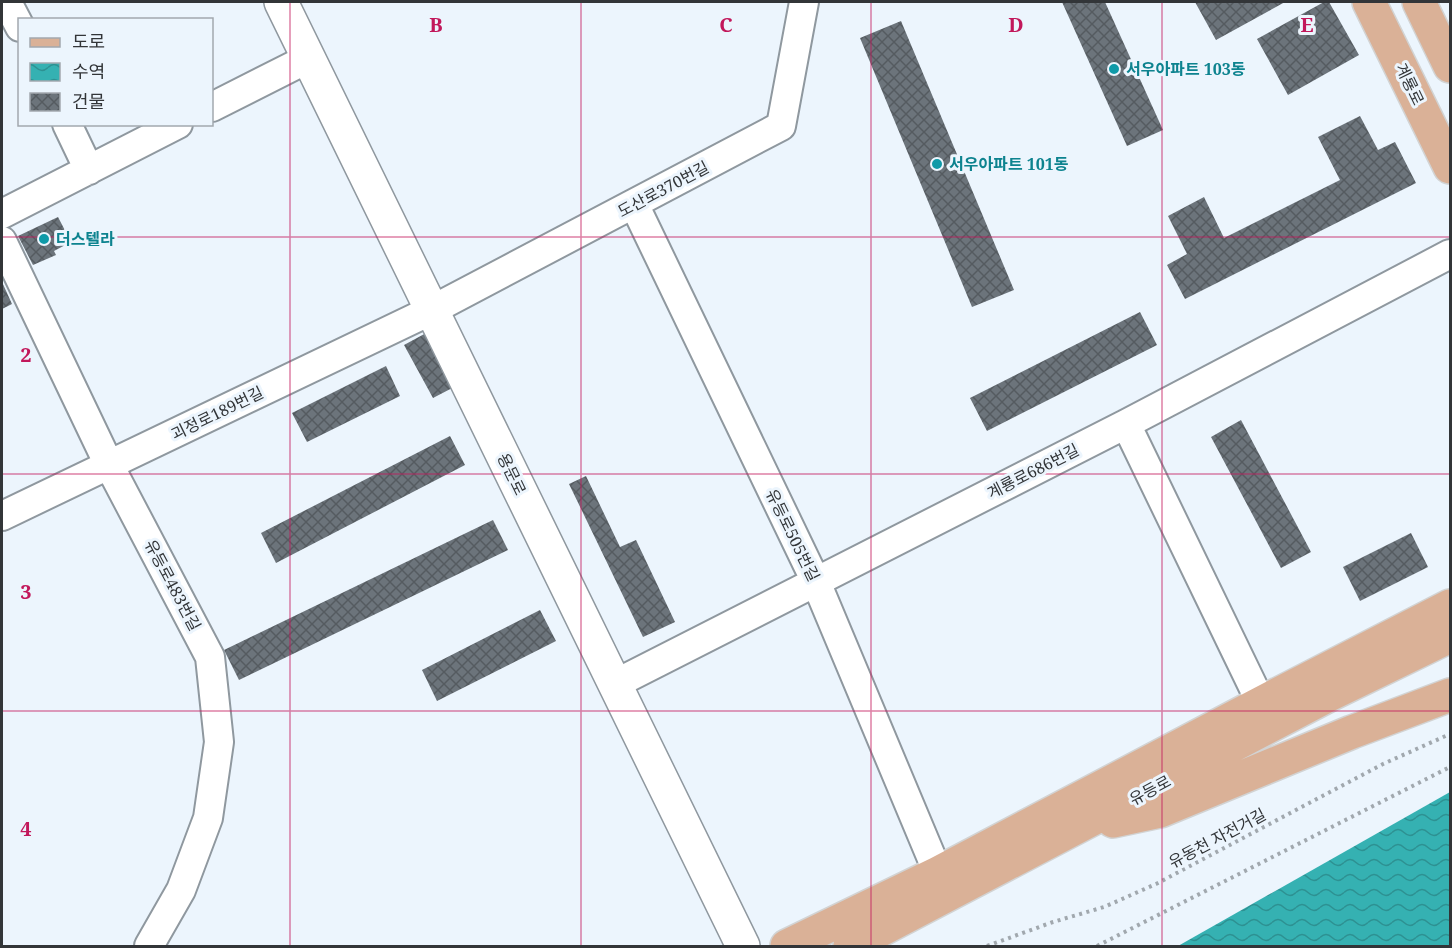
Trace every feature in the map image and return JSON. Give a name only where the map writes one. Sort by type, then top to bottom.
[{"type":"main road","name":"계룡로","points":[[1368,2],[1450,167]]},
{"type":"main road","points":[[1419,2],[1450,66]]},
{"type":"main road","name":"유등로","points":[[787,946],[938,873],[1450,606]]},
{"type":"main road","name":"유등로","points":[[850,946],[1330,694],[1450,636]]},
{"type":"main road","points":[[1076,829],[1160,812],[1352,732],[1450,695]]},
{"type":"street","name":"용문로","points":[[281,2],[743,946]]},
{"type":"street","name":"도산로370번길","points":[[432,310],[781,126],[804,2]]},
{"type":"street","points":[[213,106],[309,58]]},
{"type":"street","points":[[68,126],[89,170]]},
{"type":"street","points":[[2,214],[174,126]]},
{"type":"street","name":"유등로505번길","points":[[634,204],[816,582],[938,873]]},
{"type":"street","name":"유등로483번길","points":[[2,241],[109,465],[210,657],[219,742],[208,818],[181,890],[149,946]]},
{"type":"street","name":"계룡로686번길","points":[[615,684],[1126,424],[1450,254]]},
{"type":"street","name":"괴정로189번길","points":[[2,516],[432,310]]},
{"type":"street","points":[[1126,424],[1261,703]]},
{"type":"path","name":"유동천 자전거길","points":[[987,946],[1053,922],[1104,907],[1156,884],[1383,764],[1450,734]]},
{"type":"path","points":[[1097,946],[1450,767]]},
{"type":"water","points":[[1450,792],[1450,946],[1178,946]]},
{"type":"building","name":"서우아파트 103동","points":[[1062,2],[1105,2],[1163,130],[1127,146]]},
{"type":"building","points":[[1195,2],[1285,2],[1216,40]]},
{"type":"building","points":[[1324,2],[1329,2],[1359,55],[1288,95],[1257,39]]},
{"type":"building","name":"서우아파트 101동","points":[[901,21],[1014,290],[972,307],[860,38]]},
{"type":"building","points":[[1360,116],[1378,150],[1395,142],[1416,183],[1185,299],[1167,265],[1187,254],[1168,216],[1204,197],[1224,238],[1340,180],[1318,137]]},
{"type":"building","name":"더스텔라","points":[[58,217],[71,242],[54,251],[56,255],[33,265],[18,236]]},
{"type":"building","points":[[2,282],[12,304],[2,309]]},
{"type":"building","points":[[1140,312],[1157,345],[987,431],[970,398]]},
{"type":"building","points":[[428,332],[458,385],[433,398],[404,345]]},
{"type":"building","points":[[386,366],[400,396],[307,442],[292,413]]},
{"type":"building","points":[[1241,420],[1311,552],[1281,568],[1211,437]]},
{"type":"building","points":[[450,436],[465,465],[276,563],[261,533]]},
{"type":"building","points":[[586,476],[620,547],[636,540],[675,622],[643,637],[569,484]]},
{"type":"building","points":[[493,520],[508,550],[239,680],[224,650]]},
{"type":"building","points":[[1411,533],[1428,567],[1360,601],[1343,567]]},
{"type":"building","points":[[540,610],[556,641],[437,701],[422,670]]},
{"type":"place","name":"서우아파트 103동","points":[[1114,69]]},
{"type":"place","name":"서우아파트 101동","points":[[937,164]]},
{"type":"place","name":"더스텔라","points":[[44,239]]}]
